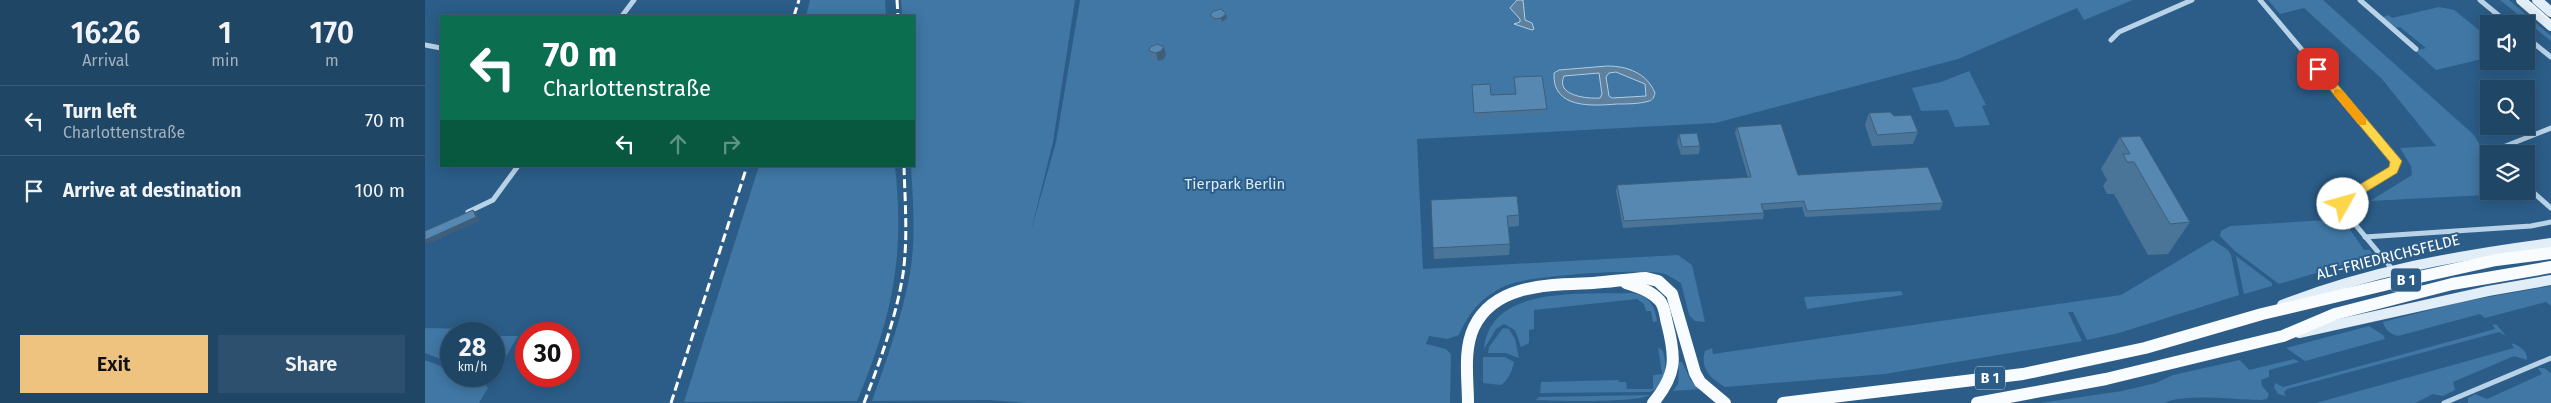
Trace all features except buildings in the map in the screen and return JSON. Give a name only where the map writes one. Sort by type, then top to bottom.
[{"type":"main road","points":[[2521,0],[2551,26]]},
{"type":"main road","points":[[2537,0],[2551,12]]},
{"type":"main road","name":"ALT-FRIEDRICHSFELDE","points":[[2262,314],[2313,292],[2393,270],[2469,254],[2551,243]]},
{"type":"main road","name":"ALT-FRIEDRICHSFELDE","points":[[2262,314],[2496,260],[2551,253]]},
{"type":"main road","name":"B 1","points":[[1985,402],[2106,379],[2283,336],[2335,314],[2405,295],[2494,276],[2551,267]]},
{"type":"main road","points":[[1468,403],[1469,354],[1474,328],[1480,318],[1495,302],[1511,293],[1536,286],[1646,278],[1658,281],[1668,288],[1675,300],[1695,373],[1700,382],[1725,403]]},
{"type":"main road","points":[[2283,336],[2344,326],[2506,286],[2551,280]]},
{"type":"main road","points":[[1619,281],[1642,288],[1657,296],[1663,304],[1675,368],[1665,390],[1653,403]]},
{"type":"main road","name":"B 1","points":[[1783,403],[2023,374],[2145,348],[2262,314]]},
{"type":"street","points":[[623,15],[634,0]]},
{"type":"street","points":[[2111,40],[2119,32],[2192,0]]},
{"type":"street","points":[[2260,0],[2396,161],[2393,170],[2345,200],[2346,211],[2393,270]]},
{"type":"street","points":[[2360,0],[2416,49]]},
{"type":"street","points":[[2480,0],[2498,15]]},
{"type":"street","points":[[2535,44],[2551,57]]},
{"type":"street","points":[[425,45],[440,48]]},
{"type":"street","points":[[2508,145],[2551,128]]},
{"type":"street","points":[[461,215],[493,200],[517,167]]},
{"type":"street","points":[[2535,194],[2551,208]]},
{"type":"street","name":"ALT-FRIEDRICHSFELDE","points":[[2365,237],[2531,226],[2551,222]]},
{"type":"street","points":[[2444,403],[2551,358]]},
{"type":"green space","points":[[810,0],[885,0],[886,15],[806,15]]},
{"type":"green space","name":"Tierpark Berlin","points":[[901,0],[1075,0],[1053,142],[1031,231],[1056,142],[1080,0],[2133,0],[2084,20],[2077,8],[1958,59],[1715,123],[1417,139],[1423,269],[1678,255],[1692,265],[1705,322],[1695,321],[1689,315],[1681,283],[1664,274],[1628,272],[1581,274],[1517,282],[1497,290],[1483,300],[1467,319],[1459,335],[1447,339],[1429,336],[1426,344],[1446,349],[1451,354],[1450,403],[872,401],[889,354],[903,306],[913,246],[911,167],[915,167],[915,15],[902,15]]},
{"type":"green space","points":[[2268,0],[2323,0],[2474,135],[2480,145],[2480,195],[2370,201],[2412,175],[2411,166],[2400,148],[2436,146],[2382,79],[2304,8],[2280,14]]},
{"type":"green space","points":[[2500,0],[2509,0],[2526,15],[2519,15]]},
{"type":"green space","points":[[2439,7],[2454,10],[2480,31],[2480,60],[2436,70],[2415,51],[2426,48],[2400,27],[2395,28],[2382,17],[2389,15],[2392,18]]},
{"type":"green space","points":[[2535,22],[2551,36],[2551,41],[2535,28]]},
{"type":"green space","points":[[1969,71],[1986,105],[1982,106],[1990,125],[1955,127],[1948,110],[1921,111],[1912,88],[1941,82]]},
{"type":"green space","points":[[759,167],[895,167],[898,230],[897,259],[893,286],[879,342],[857,401],[684,402]]},
{"type":"green space","points":[[2343,219],[2364,250],[2370,250],[2373,256],[2279,284],[2235,251],[2220,236],[2221,231],[2230,226]]},
{"type":"green space","points":[[2213,240],[2228,250],[2231,255],[2239,295],[2119,333],[2087,340],[2073,312],[2068,312],[2082,341],[1885,374],[1725,387],[1715,380],[1705,368],[1705,351],[1712,348],[1713,354],[2121,295]]},
{"type":"green space","points":[[2236,256],[2272,283],[2272,286],[2244,294]]},
{"type":"green space","points":[[2551,286],[2551,306],[2546,302],[2485,318],[2480,314],[2398,336],[2388,331],[2383,322],[2461,302]]},
{"type":"green space","points":[[1901,291],[1903,295],[1807,309],[1804,297]]},
{"type":"green space","points":[[1631,293],[1642,296],[1650,302],[1657,321],[1653,322],[1651,311],[1646,311],[1644,304],[1637,299],[1534,310],[1534,329],[1529,330],[1529,343],[1521,347],[1515,330],[1504,324],[1496,329],[1484,349],[1490,328],[1503,313],[1521,303],[1542,297],[1565,294]]},
{"type":"green space","points":[[2492,324],[2497,325],[2506,336],[2499,332],[2287,389],[2284,392],[2286,396],[2278,394],[2274,387],[2275,383],[2283,387],[2495,329]]},
{"type":"green space","points":[[2369,326],[2383,335],[2385,339],[2305,361],[2286,348]]},
{"type":"green space","points":[[425,328],[440,328],[440,359],[425,353]]},
{"type":"green space","points":[[1503,328],[1509,329],[1515,339],[1519,358],[1506,353],[1488,353],[1489,347]]},
{"type":"green space","points":[[505,336],[515,336],[515,341],[505,358]]},
{"type":"green space","points":[[2511,343],[2522,349],[2526,354],[2527,360],[2514,356],[2453,382],[2455,390],[2443,396],[2433,394],[2415,403],[2316,403],[2514,348]]},
{"type":"green space","points":[[1658,347],[1663,351],[1665,369],[1660,385],[1650,392],[1540,393],[1541,382],[1618,380],[1619,382],[1626,382],[1627,389],[1653,389],[1653,375],[1662,374]]},
{"type":"green space","points":[[1483,357],[1505,357],[1514,362],[1510,375],[1501,385],[1483,383]]},
{"type":"green space","points":[[2294,359],[2299,362],[2269,370],[2269,377],[2261,380],[2262,386],[2269,394],[2267,399],[2185,398],[2165,403],[2040,403],[2122,391],[2156,383],[2173,375],[2240,360],[2249,370]]},
{"type":"green space","points":[[425,360],[440,366],[440,387],[488,388],[479,403],[425,403]]},
{"type":"green space","points":[[1679,362],[1682,362],[1690,379],[1700,389],[1673,391],[1678,384]]},
{"type":"green space","points":[[2538,368],[2544,368],[2551,373],[2551,403],[2468,403],[2468,398],[2475,394],[2487,399],[2542,374]]},
{"type":"green space","points":[[1651,395],[1642,398],[1613,400],[1536,400],[1539,397]]},
{"type":"shaded area","points":[[1517,0],[1523,0],[1525,20],[1532,23],[1534,29],[1514,24],[1520,22],[1520,19],[1510,8]]},
{"type":"shaded area","points":[[1607,66],[1622,67],[1642,76],[1647,80],[1655,93],[1650,101],[1637,103],[1586,105],[1575,103],[1559,93],[1555,85],[1554,73],[1559,70]],"holes":[[[1616,72],[1645,84],[1646,96],[1612,98],[1609,96],[1606,77],[1609,73]],[[1599,73],[1602,94],[1600,98],[1574,95],[1568,92],[1562,83],[1564,76]]]},
{"type":"tram line","points":[[2527,0],[2551,21]]},
{"type":"railway","points":[[794,15],[799,0]]},
{"type":"railway","points":[[897,0],[898,15]]},
{"type":"railway","points":[[671,403],[747,167]]},
{"type":"railway","points":[[864,403],[892,323],[903,274],[906,234],[904,167]]},
{"type":"slow traffic","points":[[2338,93],[2363,122]]},
{"type":"route","points":[[2318,69],[2396,161],[2396,166],[2393,170],[2347,198],[2343,204]]}]
